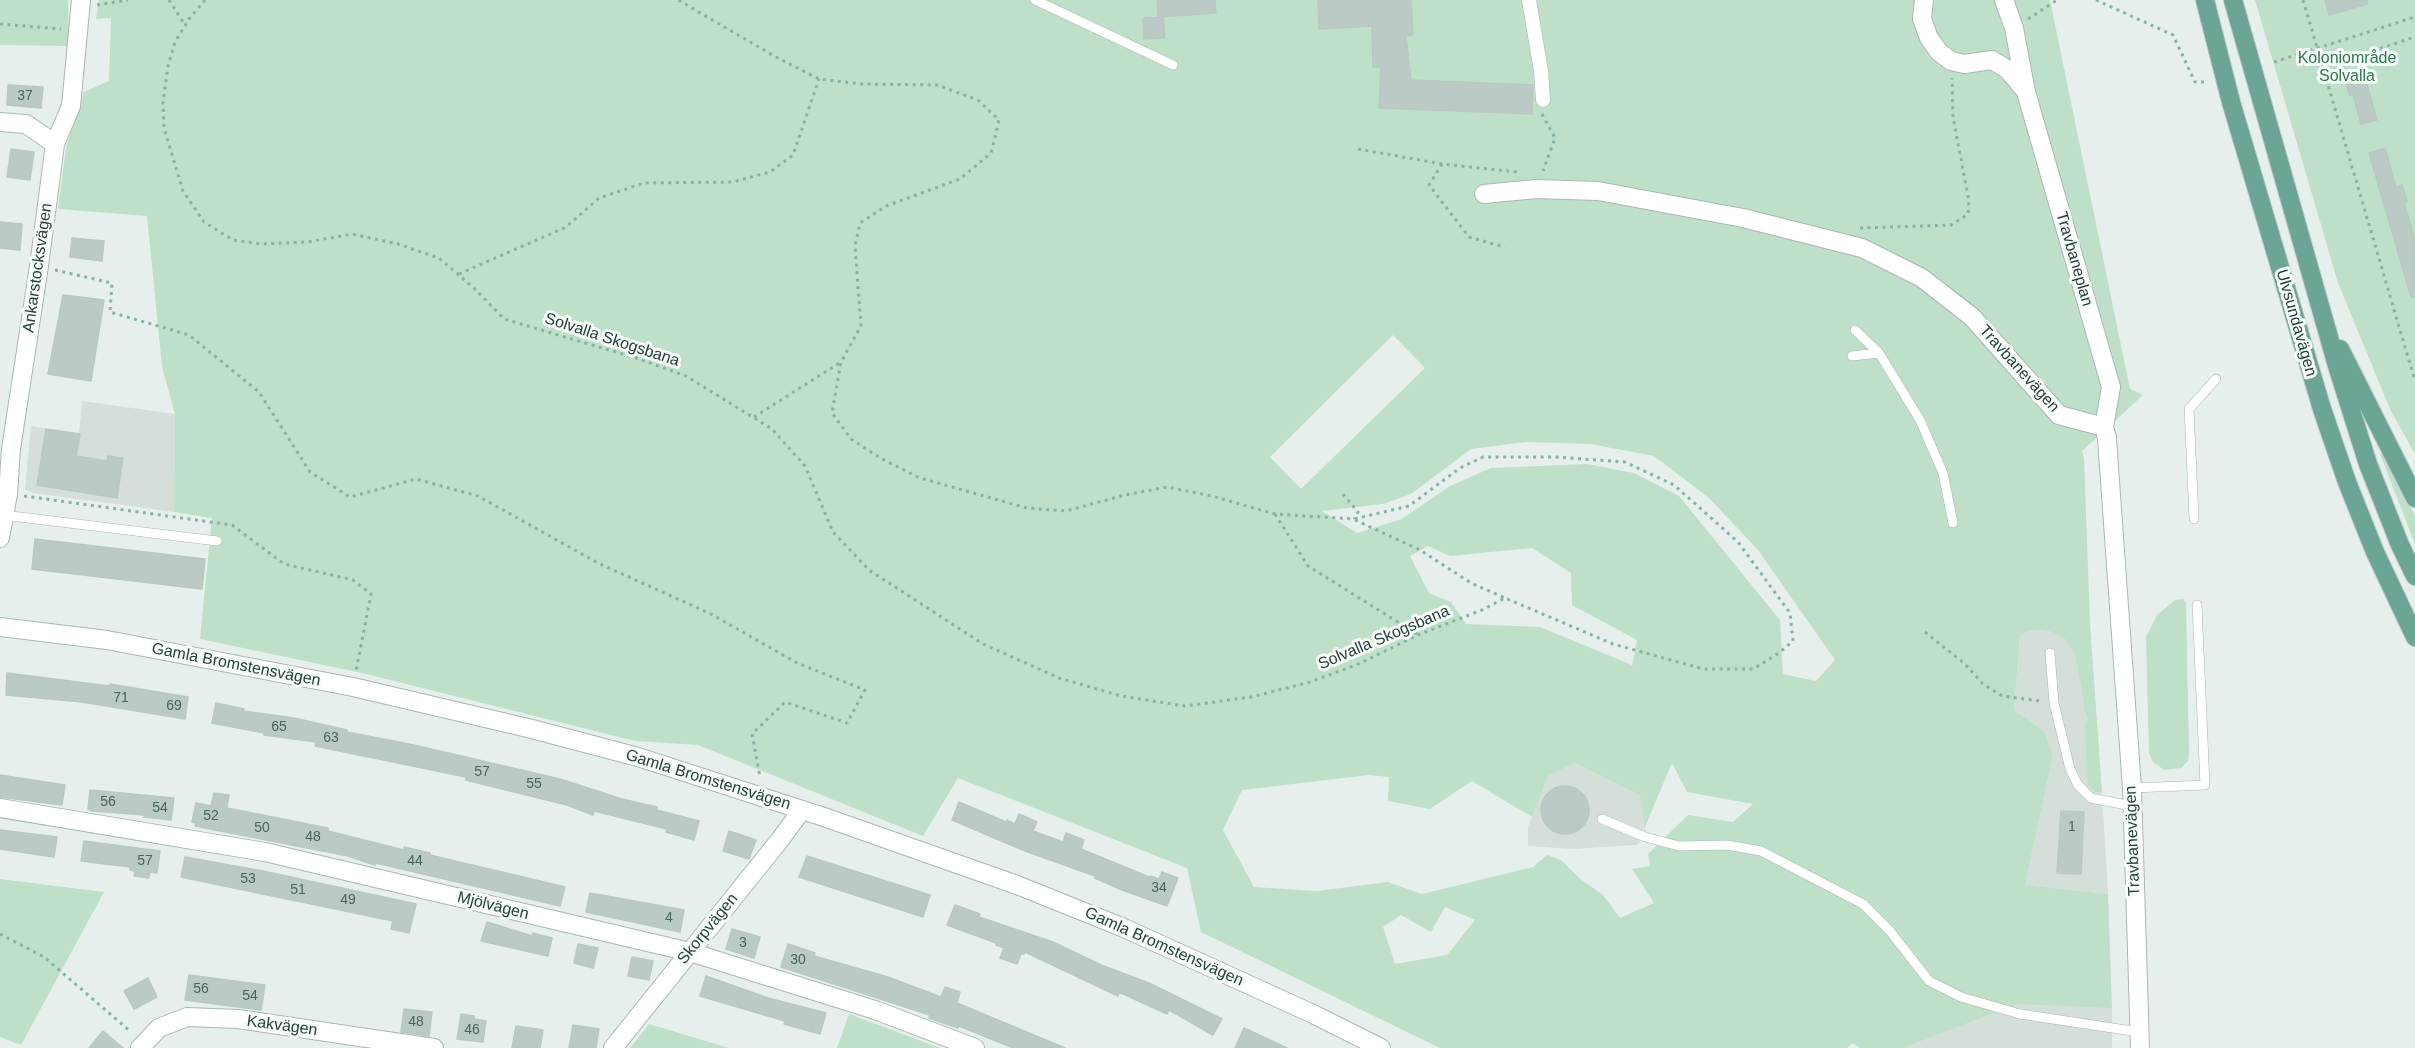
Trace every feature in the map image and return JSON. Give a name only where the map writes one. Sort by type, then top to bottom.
[{"type":"main road","name":"Ulvsundavägen","points":[[2205,0],[2231,102],[2322,409],[2375,552],[2415,637]]},
{"type":"main road","name":"Ulvsundavägen","points":[[2234,0],[2319,307],[2368,464],[2400,545],[2415,576]]},
{"type":"main road","points":[[2319,307],[2415,498]]},
{"type":"street","points":[[1529,0],[1542,100]]},
{"type":"street","points":[[1924,0],[1922,19],[1924,28],[1938,52],[1951,61]]},
{"type":"street","name":"Travbaneplan","points":[[2004,0],[2014,28],[2026,92],[2111,387],[2106,433]]},
{"type":"street","points":[[2014,0],[2014,28]]},
{"type":"street","name":"Ankarstocksvägen","points":[[0,538],[8,494],[5,448],[39,267],[55,144],[71,106],[80,31],[80,4]]},
{"type":"street","name":"Travbaneplan","points":[[1951,61],[1964,64],[1992,60],[2007,69],[2026,92]]},
{"type":"street","points":[[0,122],[26,124],[55,144]]},
{"type":"street","name":"Travbanevägen","points":[[1484,194],[1536,189],[1598,191],[1743,218],[1862,248],[1922,278],[1972,317],[2059,415],[2106,433],[2132,797],[2141,1043]]},
{"type":"street","name":"Gamla Bromstensvägen","points":[[0,627],[107,640],[353,687],[565,737],[638,757],[763,796],[964,865],[1124,928],[1293,1004],[1381,1048]]},
{"type":"street","name":"Mjölvägen","points":[[0,808],[264,852],[690,952],[875,1010],[975,1048]]},
{"type":"street","name":"Skorpvägen","points":[[613,1048],[802,810]]},
{"type":"street","name":"Kakvägen","points":[[142,1046],[159,1028],[187,1017],[238,1019],[434,1048]]},
{"type":"lane","points":[[1035,0],[1173,65]]},
{"type":"lane","points":[[1855,330],[1879,353],[1906,395],[1931,444],[1942,473],[1953,523]]},
{"type":"lane","points":[[1852,356],[1879,353]]},
{"type":"lane","points":[[2194,519],[2189,409],[2216,379]]},
{"type":"lane","points":[[3,515],[217,541]]},
{"type":"lane","points":[[2050,653],[2054,703],[2070,768],[2078,785],[2091,798],[2132,797],[2205,785],[2197,605]]},
{"type":"lane","points":[[1602,819],[1645,837],[1679,846],[1728,845],[1761,851],[1863,904],[1890,931],[1929,981],[1961,997],[2020,1014],[2141,1043]]},
{"type":"path","points":[[80,4],[128,0]]},
{"type":"path","points":[[169,0],[185,25]]},
{"type":"path","name":"Solvalla Skogsbana","points":[[205,0],[185,25],[176,42],[168,66],[163,102],[164,128],[183,191],[204,222],[233,240],[261,244],[307,242],[352,234],[398,244],[439,258],[504,319],[636,358],[686,376],[772,429],[805,466],[833,532],[869,570],[983,644],[1059,678],[1121,696],[1185,706],[1251,697],[1310,682],[1356,665],[1418,635],[1482,610],[1505,598]]},
{"type":"path","points":[[678,0],[776,57],[819,79],[862,84],[937,85],[978,100],[999,120],[990,153],[960,179],[886,206],[860,223],[855,246],[861,326],[841,362],[832,413],[851,439],[882,459],[920,478],[1028,508],[1066,512],[1125,495],[1167,488],[1212,496],[1275,514],[1354,519],[1409,507],[1460,468],[1483,457],[1555,457],[1625,462],[1674,485],[1738,542],[1790,613],[1793,640],[1779,653],[1753,669],[1703,669],[1613,644],[1505,598],[1471,583],[1420,550],[1354,519]]},
{"type":"path","points":[[2014,28],[2056,0]]},
{"type":"path","points":[[2096,0],[2173,35],[2195,81],[2205,82]]},
{"type":"path","points":[[2303,0],[2415,381]]},
{"type":"path","points":[[2274,62],[2415,17]]},
{"type":"path","points":[[0,24],[80,31]]},
{"type":"path","points":[[2323,67],[2415,37]]},
{"type":"path","points":[[1857,229],[1951,225],[1968,213],[1970,201],[1953,117],[1951,61]]},
{"type":"path","points":[[458,274],[566,227],[599,198],[644,183],[733,182],[770,172],[793,154],[819,79]]},
{"type":"path","points":[[1542,100],[1542,113],[1555,138],[1542,174],[1550,176]]},
{"type":"path","points":[[1358,149],[1442,164],[1520,172]]},
{"type":"path","points":[[1442,164],[1429,185],[1469,237],[1505,247]]},
{"type":"path","points":[[39,267],[112,283],[110,312],[189,335],[259,392],[310,472],[350,497],[416,479],[478,496],[598,563],[711,614],[797,663],[865,690],[847,723],[785,702],[752,734],[763,796]]},
{"type":"path","points":[[753,417],[841,362]]},
{"type":"path","points":[[8,494],[232,525],[284,564],[353,580],[371,594],[353,687]]},
{"type":"path","points":[[1343,494],[1358,512],[1354,519]]},
{"type":"path","points":[[1275,514],[1308,566],[1418,635]]},
{"type":"path","points":[[1925,632],[1965,664],[1983,684],[2002,696],[2054,703]]},
{"type":"path","points":[[0,934],[44,957],[142,1046]]},
{"type":"shaded area","points":[[82,401],[175,414],[174,512],[25,490],[31,426],[79,434]]},
{"type":"shaded area","points":[[2027,631],[2052,632],[2065,639],[2076,657],[2088,718],[2096,792],[2102,792],[2108,894],[2025,885],[2053,755],[2044,731],[2014,710],[2020,637]]},
{"type":"shaded area","points":[[1575,763],[1641,795],[1646,831],[1645,837],[1636,845],[1574,849],[1528,846],[1528,827],[1548,776]]},
{"type":"shaded area","points":[[2042,1003],[2112,1008],[2112,1048],[1904,1048],[2017,1004]]},
{"type":"green space","points":[[0,0],[68,0],[69,46],[0,45]]},
{"type":"green space","points":[[99,0],[2050,0],[2130,389],[2143,395],[2082,451],[2090,623],[2102,792],[2096,792],[2089,787],[2087,781],[2085,725],[2088,718],[2076,657],[2065,639],[2052,632],[2041,630],[2027,631],[2020,637],[2014,710],[2044,731],[2053,755],[2025,885],[2108,894],[2112,1008],[2017,1004],[1904,1048],[1860,1048],[1852,1043],[1847,1048],[1440,1048],[1201,932],[1187,868],[958,778],[923,836],[698,745],[635,741],[362,673],[200,639],[212,518],[174,512],[175,414],[162,367],[147,216],[58,209],[66,148],[84,92],[109,81],[111,18],[96,19]],"holes":[[[1393,335],[1425,368],[1301,489],[1270,457]],[[1525,442],[1590,444],[1654,456],[1709,498],[1758,550],[1835,660],[1816,681],[1783,674],[1780,620],[1679,496],[1634,473],[1587,464],[1491,468],[1450,486],[1402,519],[1357,533],[1322,511],[1383,504],[1411,494],[1471,449]],[[1428,546],[1450,556],[1532,548],[1571,573],[1572,605],[1637,640],[1632,665],[1540,627],[1466,624],[1451,602],[1429,593],[1410,556]],[[1575,763],[1640,795],[1645,827],[1672,763],[1687,792],[1753,804],[1733,822],[1688,815],[1648,854],[1650,866],[1632,869],[1654,903],[1620,918],[1603,895],[1579,878],[1561,860],[1547,855],[1533,867],[1422,894],[1388,882],[1317,891],[1254,887],[1223,830],[1242,790],[1369,775],[1389,777],[1388,801],[1430,809],[1472,781],[1532,817],[1548,776]],[[1445,907],[1475,920],[1447,955],[1395,964],[1383,927],[1401,915],[1431,932]]]},
{"type":"green space","name":"Koloniområde Solvalla","points":[[2255,0],[2415,0],[2415,454],[2390,409],[2338,283]]},
{"type":"green space","points":[[2387,453],[2415,516],[2415,544],[2380,454]]},
{"type":"green space","points":[[2183,599],[2186,603],[2189,754],[2188,761],[2181,768],[2164,770],[2153,762],[2149,753],[2146,637],[2157,615],[2175,600]]},
{"type":"green space","points":[[0,879],[104,892],[21,1045],[0,1037]]},
{"type":"green space","points":[[849,1014],[940,1048],[837,1048]]},
{"type":"green space","points":[[649,1024],[729,1048],[630,1048]]},
{"type":"building","points":[[1157,0],[1215,0],[1216,13],[1158,17]]},
{"type":"building","points":[[1318,0],[1411,0],[1413,35],[1406,36],[1411,80],[1533,85],[1532,114],[1379,108],[1381,67],[1373,67],[1372,26],[1319,29]]},
{"type":"building","points":[[2325,0],[2367,0],[2367,4],[2329,15]]},
{"type":"building","points":[[1163,17],[1165,38],[1144,39],[1143,18]]},
{"type":"building","points":[[2364,74],[2377,120],[2361,124],[2353,94],[2350,96],[2345,80]]},
{"type":"building","points":[[8,85],[43,87],[41,108],[7,105]]},
{"type":"building","points":[[2385,148],[2396,187],[2402,185],[2407,201],[2404,202],[2415,240],[2415,297],[2411,297],[2369,153]]},
{"type":"building","points":[[11,149],[34,152],[30,180],[7,177]]},
{"type":"building","points":[[0,222],[22,224],[20,250],[0,248]]},
{"type":"building","points":[[72,238],[104,241],[102,261],[70,257]]},
{"type":"building","points":[[63,295],[104,300],[91,381],[48,374]]},
{"type":"building","points":[[46,429],[80,434],[76,456],[107,461],[108,456],[123,458],[117,498],[37,485]]},
{"type":"building","points":[[35,539],[205,559],[202,589],[32,569]]},
{"type":"building","points":[[7,673],[109,686],[110,684],[188,697],[185,719],[82,702],[6,695]]},
{"type":"building","points":[[216,703],[244,709],[243,711],[294,718],[560,779],[699,821],[694,840],[666,832],[667,829],[594,811],[593,815],[567,805],[466,780],[466,777],[315,746],[316,742],[264,735],[264,733],[212,723]]},
{"type":"building","points":[[0,775],[65,785],[62,805],[0,797]]},
{"type":"building","points":[[1560,786],[1570,786],[1582,793],[1589,805],[1589,815],[1582,827],[1570,834],[1560,834],[1545,823],[1541,815],[1541,805],[1552,790]]},
{"type":"building","points":[[90,790],[174,798],[171,820],[144,817],[145,815],[92,811],[88,809]]},
{"type":"building","points":[[214,793],[229,795],[227,808],[328,828],[328,831],[404,850],[404,847],[565,887],[560,906],[376,863],[375,865],[348,856],[195,826],[196,823],[192,822],[196,803],[211,806]]},
{"type":"building","points":[[959,802],[1015,824],[1019,814],[1037,822],[1033,831],[1063,842],[1066,833],[1084,840],[1081,849],[1149,877],[1159,879],[1162,872],[1178,878],[1167,906],[1122,890],[1095,876],[1025,851],[952,820]]},
{"type":"building","points":[[2061,811],[2084,812],[2081,874],[2057,873]]},
{"type":"building","points":[[0,830],[57,837],[54,857],[0,849]]},
{"type":"building","points":[[729,831],[756,840],[749,859],[723,851]]},
{"type":"building","points":[[84,841],[160,851],[157,873],[150,872],[149,878],[134,876],[135,871],[130,870],[130,867],[81,861]]},
{"type":"building","points":[[807,856],[930,895],[923,917],[799,877]]},
{"type":"building","points":[[185,857],[263,871],[416,904],[409,933],[391,929],[393,921],[181,877]]},
{"type":"building","points":[[590,893],[684,910],[680,932],[586,912]]},
{"type":"building","points":[[955,905],[980,914],[979,917],[1053,942],[1101,965],[1149,983],[1222,1019],[1213,1035],[1169,1010],[1167,1014],[1119,992],[1118,996],[1025,952],[1021,954],[1017,964],[1000,958],[1004,948],[996,943],[947,925]]},
{"type":"building","points":[[487,922],[532,936],[533,933],[552,938],[548,956],[481,941]]},
{"type":"building","points":[[732,929],[760,937],[754,958],[726,949]]},
{"type":"building","points":[[578,944],[598,948],[593,968],[574,963]]},
{"type":"building","points":[[788,944],[815,953],[814,956],[888,977],[941,997],[945,987],[960,992],[957,1003],[1065,1048],[1013,1048],[959,1026],[958,1028],[929,1018],[930,1015],[781,967]]},
{"type":"building","points":[[632,957],[653,961],[649,980],[628,976]]},
{"type":"building","points":[[189,975],[265,985],[261,1010],[185,1000]]},
{"type":"building","points":[[706,976],[768,998],[826,1013],[820,1034],[784,1024],[785,1021],[700,996]]},
{"type":"building","points":[[148,978],[157,997],[134,1009],[124,991]]},
{"type":"building","points":[[404,1009],[432,1012],[429,1036],[401,1032]]},
{"type":"building","points":[[461,1014],[486,1021],[483,1042],[457,1039]]},
{"type":"building","points":[[573,1025],[599,1029],[596,1048],[569,1048]]},
{"type":"building","points":[[516,1026],[543,1030],[540,1048],[512,1048]]},
{"type":"building","points":[[1244,1028],[1287,1048],[1235,1048]]},
{"type":"building","points":[[103,1031],[123,1048],[89,1048]]}]
